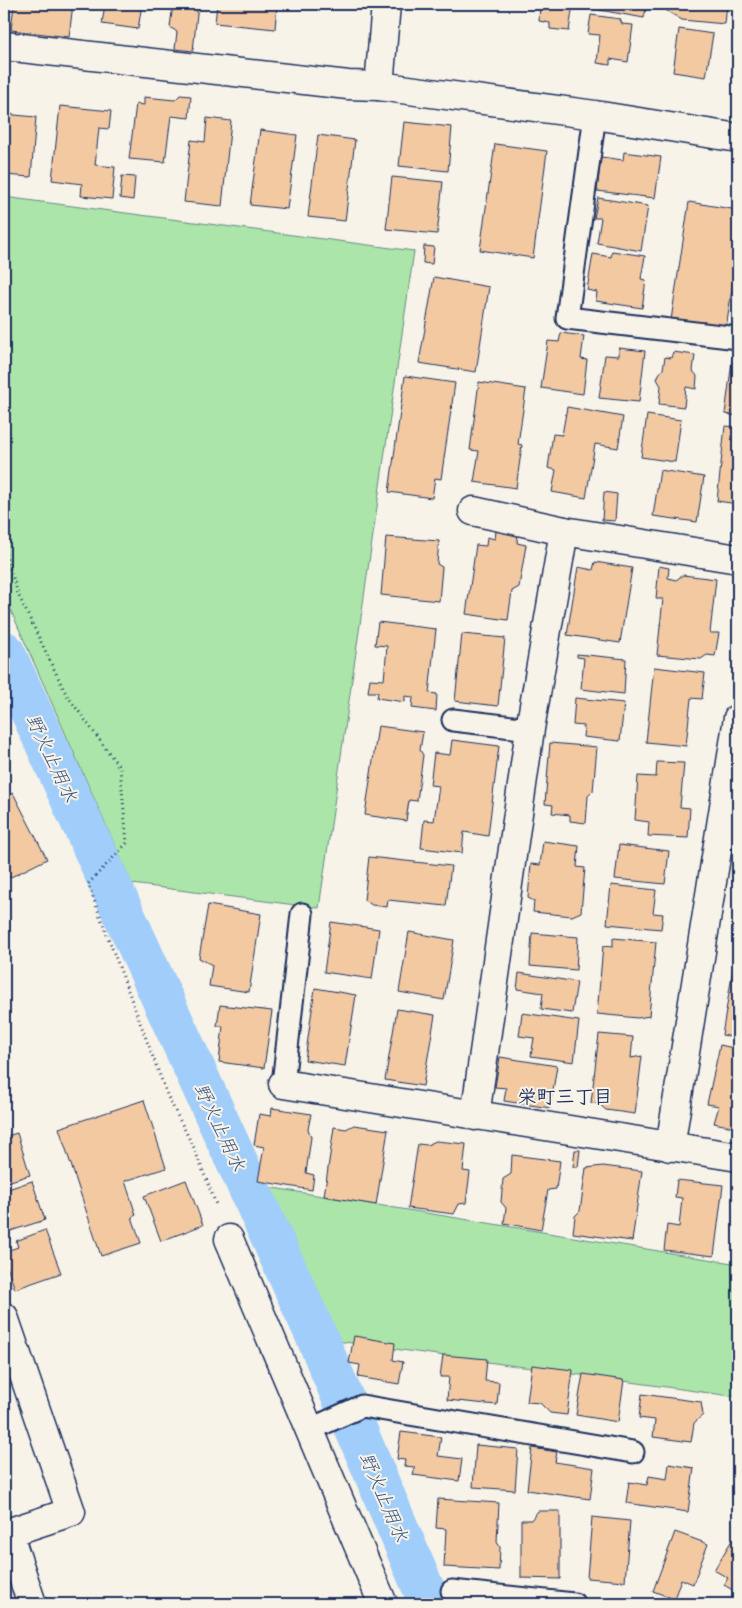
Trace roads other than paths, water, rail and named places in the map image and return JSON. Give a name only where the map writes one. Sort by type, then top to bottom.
[{"type":"street","points":[[379,86],[386,4]]},
{"type":"street","points":[[4,46],[348,85],[379,86],[595,115],[738,138]]},
{"type":"street","points":[[473,511],[564,531],[738,559]]},
{"type":"street","points":[[475,1116],[530,729],[564,531]]},
{"type":"street","points":[[670,1147],[738,718]]},
{"type":"street","points":[[283,1084],[738,1158]]},
{"type":"street","points":[[229,1239],[316,1426],[383,1604]]},
{"type":"street","points":[[4,1318],[71,1512],[6,1533],[32,1604]]},
{"type":"lane","points":[[595,115],[567,318],[738,338]]},
{"type":"lane","points":[[452,720],[530,729]]},
{"type":"lane","points":[[283,1084],[302,914]]},
{"type":"lane","points":[[316,1426],[362,1406],[633,1452]]},
{"type":"lane","points":[[452,1591],[574,1604]]},
{"type":"waterway","name":"野火止用水","points":[[4,652],[316,1335],[430,1604]]},
{"type":"district","name":"栄町三丁目","points":[[565,1096]]}]
